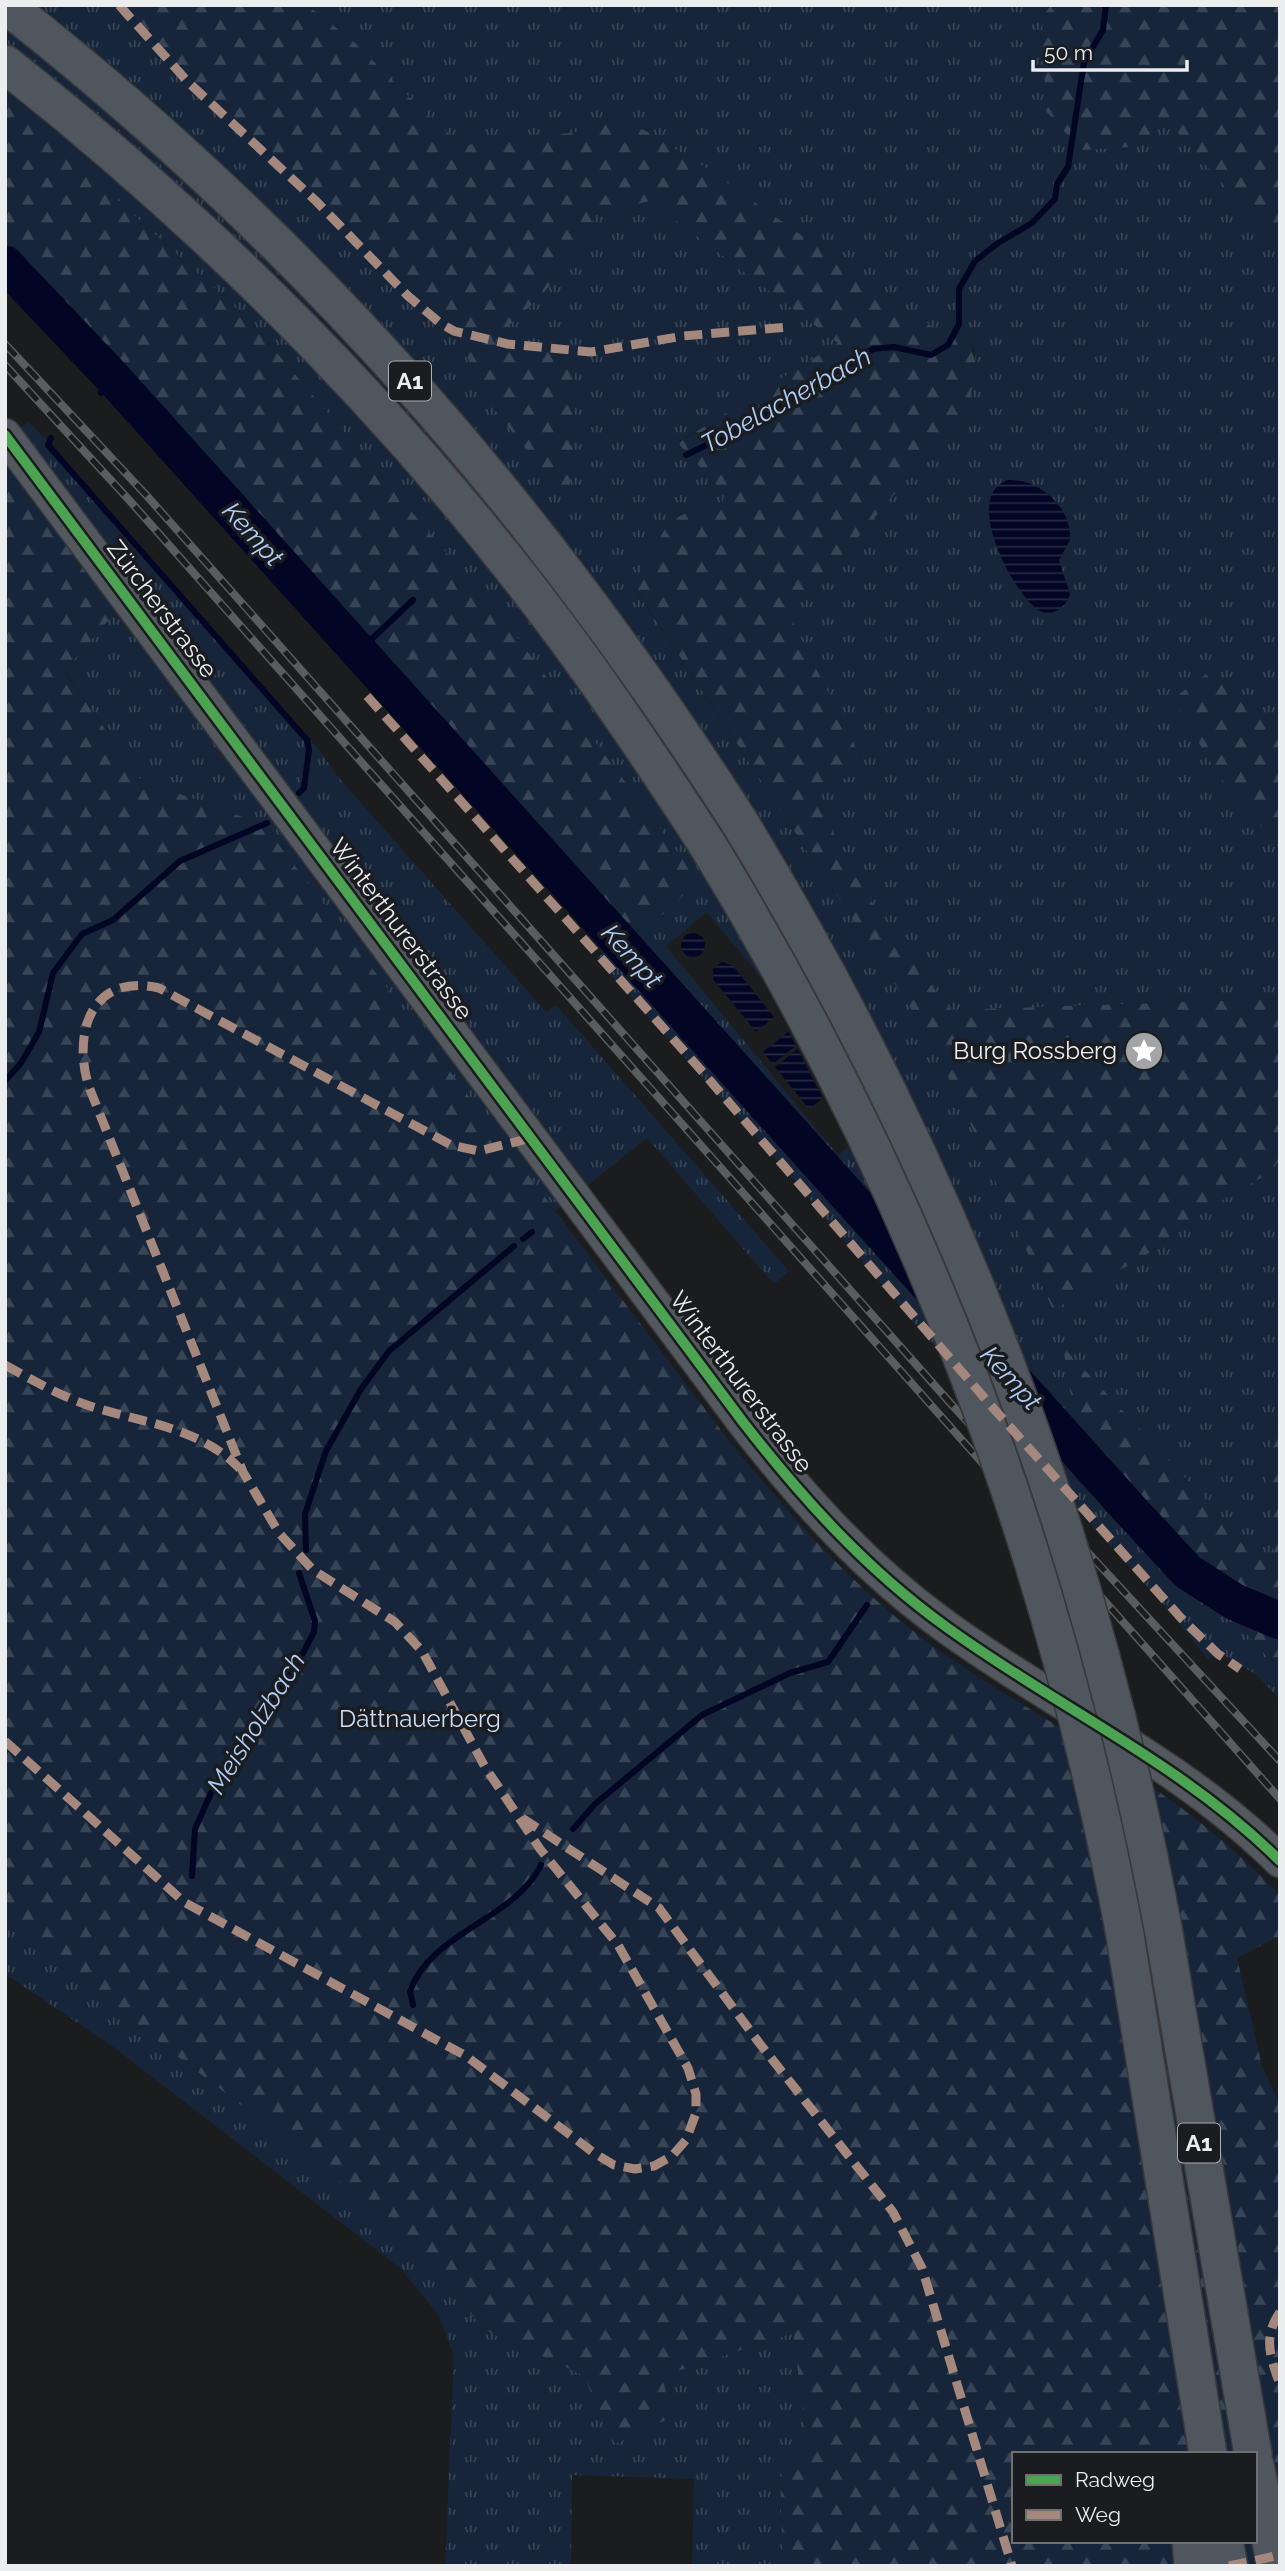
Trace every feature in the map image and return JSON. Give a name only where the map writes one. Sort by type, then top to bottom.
[{"type":"highway","name":"A1","points":[[6,5],[125,102],[306,270],[397,366],[479,461],[576,585],[680,730],[802,927],[877,1066],[949,1219],[1000,1343],[1050,1481],[1099,1641],[1139,1805],[1163,1928],[1253,2452]]},
{"type":"highway","name":"A1","points":[[5,64],[126,164],[218,248],[372,406],[481,531],[551,617],[616,707],[707,844],[763,936],[842,1084],[902,1209],[956,1337],[1013,1493],[1061,1651],[1098,1800],[1125,1935],[1186,2330],[1208,2452]]},
{"type":"highway","points":[[1183,2452],[1186,2330]]},
{"type":"highway","points":[[1257,2475],[1276,2566]]},
{"type":"highway","points":[[1191,2543],[1193,2566]]},
{"type":"highway","points":[[1224,2543],[1229,2566]]},
{"type":"main road","name":"Zürcherstrasse","points":[[5,435],[285,810]]},
{"type":"main road","name":"Winterthurerstrasse","points":[[285,810],[743,1423],[833,1529],[919,1608],[987,1656],[1185,1780],[1241,1824],[1280,1861]]},
{"type":"green space","points":[[5,5],[119,5],[188,82],[316,201],[408,296],[440,323],[454,331],[491,405],[576,352],[491,341],[541,296],[579,250],[596,214],[650,200],[839,344],[678,442],[726,494],[719,515],[633,586],[936,1047],[1053,1310],[1159,1247],[1191,1217],[1270,1173],[1280,1159],[1280,1414],[1266,1465],[1275,1562],[1222,1517],[1064,1349],[1213,1596],[1280,1671],[1280,1700],[1257,1675],[1218,1652],[1208,1659],[1163,1604],[986,1408],[775,1158],[596,958],[671,909],[697,879],[506,623],[248,319],[5,98]],"holes":[[[707,912],[879,1121],[838,1155],[666,946]]]},
{"type":"green space","points":[[119,5],[307,5],[353,41],[436,124],[464,145],[578,132],[578,119],[611,119],[644,130],[700,164],[937,330],[948,328],[970,342],[976,365],[969,406],[817,586],[787,611],[861,758],[851,776],[810,790],[879,915],[950,1010],[1280,999],[1280,1159],[1270,1173],[1191,1217],[1159,1247],[1053,1310],[936,1047],[633,585],[669,522],[696,508],[718,515],[725,494],[678,443],[838,343],[650,201],[596,214],[579,250],[541,296],[492,341],[576,351],[569,504],[491,405],[454,331],[440,323],[408,296],[316,201],[188,82]]},
{"type":"green space","points":[[307,5],[1051,5],[1042,18],[1130,147],[1169,122],[1280,249],[1280,737],[1247,697],[1218,775],[1280,849],[1280,999],[950,1010],[879,915],[810,790],[851,776],[861,758],[787,611],[817,586],[969,406],[976,365],[974,348],[970,342],[948,328],[937,330],[700,164],[644,130],[578,119],[578,132],[464,145],[436,124]]},
{"type":"green space","points":[[1051,5],[1280,5],[1280,249],[1169,123],[1130,147],[1081,150],[1046,111],[1042,18]]},
{"type":"green space","points":[[5,98],[248,319],[506,623],[698,879],[671,909],[632,934],[359,662],[5,282]]},
{"type":"green space","points":[[28,422],[52,445],[319,750],[339,778],[546,1012],[556,1005],[789,1271],[774,1284],[647,1138],[555,1211],[264,825],[140,779],[64,670],[112,615],[130,602],[8,438]]},
{"type":"green space","name":"Dättnauerberg","points":[[5,435],[130,602],[112,616],[64,671],[140,779],[264,825],[723,1433],[772,1493],[851,1577],[909,1628],[940,1651],[1117,1764],[1203,1824],[1243,1858],[1280,1896],[1280,1936],[1237,1958],[1262,2066],[1280,2104],[1280,2566],[783,2566],[780,2478],[808,2450],[793,2333],[662,2376],[672,2417],[615,2444],[583,2375],[487,2331],[348,2187],[5,1924]]},
{"type":"green space","points":[[1206,674],[1247,697],[1280,737],[1280,849],[1218,775],[1173,699]]},
{"type":"green space","points":[[1063,1347],[1222,1517],[1274,1561],[1266,1465],[1280,1414],[1280,1671],[1213,1596],[1076,1427]]},
{"type":"green space","points":[[5,1924],[348,2187],[487,2331],[583,2375],[615,2443],[661,2376],[793,2333],[808,2450],[780,2478],[783,2566],[692,2566],[694,2479],[572,2475],[571,2566],[445,2566],[454,2356],[438,2314],[400,2268],[112,2046],[5,1974]]},
{"type":"shaded area","points":[[1008,480],[1031,484],[1042,490],[1066,517],[1070,540],[1059,560],[1070,594],[1061,608],[1053,612],[1042,612],[1026,599],[1004,564],[995,543],[989,504],[995,489]]},
{"type":"shaded area","points":[[693,933],[701,937],[705,945],[701,953],[693,957],[685,953],[681,945],[685,937]]},
{"type":"shaded area","points":[[722,962],[733,966],[774,1017],[756,1032],[713,979],[713,969]]},
{"type":"shaded area","points":[[793,1028],[803,1040],[773,1064],[763,1052]]},
{"type":"shaded area","points":[[799,1048],[833,1090],[809,1109],[775,1067]]},
{"type":"pier","points":[[792,1025],[846,1108],[833,1118],[787,1029]]},
{"type":"waterway","name":"Tobelacherbach","points":[[686,455],[762,418],[873,349],[894,347],[931,355],[948,345],[959,324],[959,289],[975,261],[998,243],[1032,223],[1055,199],[1057,184],[1068,167],[1084,62],[1103,30],[1106,5]]},
{"type":"waterway","name":"Kempt","points":[[5,264],[114,379],[1188,1572],[1235,1602],[1280,1621]]},
{"type":"waterway","points":[[101,393],[114,379]]},
{"type":"waterway","points":[[51,438],[48,445],[307,740],[309,750],[304,788],[299,793]]},
{"type":"waterway","name":"Tobelacherbach","points":[[358,652],[413,600]]},
{"type":"waterway","points":[[5,1081],[21,1063],[39,1032],[53,973],[82,934],[113,920],[180,861],[267,823]]},
{"type":"waterway","name":"Meisholzbach","points":[[523,1239],[532,1232]]},
{"type":"waterway","name":"Meisholzbach","points":[[306,1550],[305,1514],[326,1451],[361,1389],[389,1351],[514,1246]]},
{"type":"waterway","name":"Meisholzbach","points":[[192,1876],[195,1829],[211,1793],[296,1666],[314,1632],[315,1621],[299,1573]]},
{"type":"waterway","points":[[573,1829],[595,1804],[702,1715],[790,1673],[828,1662],[867,1605]]},
{"type":"waterway","points":[[413,2005],[410,1991],[421,1971],[436,1954],[512,1900],[528,1884],[541,1865]]},
{"type":"railway","points":[[5,344],[147,496],[952,1405],[1280,1761]]},
{"type":"railway","points":[[5,365],[130,501],[1280,1799]]},
{"type":"marked path","points":[[119,5],[188,82],[316,201],[408,296],[440,323],[454,331],[508,344],[591,352],[683,336],[789,327]]},
{"type":"marked path","points":[[367,696],[700,1069],[994,1409],[1181,1618],[1218,1654],[1240,1669]]},
{"type":"marked path","points":[[5,1741],[184,1902],[466,2056],[594,2153],[614,2165],[635,2169],[654,2166],[672,2156],[686,2140],[696,2113],[696,2094],[688,2068],[618,1945],[540,1849],[485,1767],[422,1651],[395,1622],[313,1570],[279,1533],[243,1472],[89,1087],[84,1067],[86,1028],[92,1012],[102,998],[117,989],[136,985],[159,988],[451,1145],[479,1151],[531,1138]]},
{"type":"marked path","points":[[5,1365],[82,1403],[190,1436],[225,1455],[240,1469]]},
{"type":"marked path","points":[[522,1818],[659,1908],[760,2044],[893,2212],[922,2268],[1012,2566]]},
{"type":"marked path","points":[[1280,2312],[1274,2321],[1270,2339],[1271,2357],[1280,2385]]},
{"type":"marked path","points":[[1229,2566],[1280,2555]]},
{"type":"cycle path","points":[[5,435],[743,1422],[812,1505],[862,1557],[916,1604],[987,1655],[1202,1794],[1280,1861]]},
{"type":"place","name":"Burg Rossberg","points":[[1144,1051]]}]
